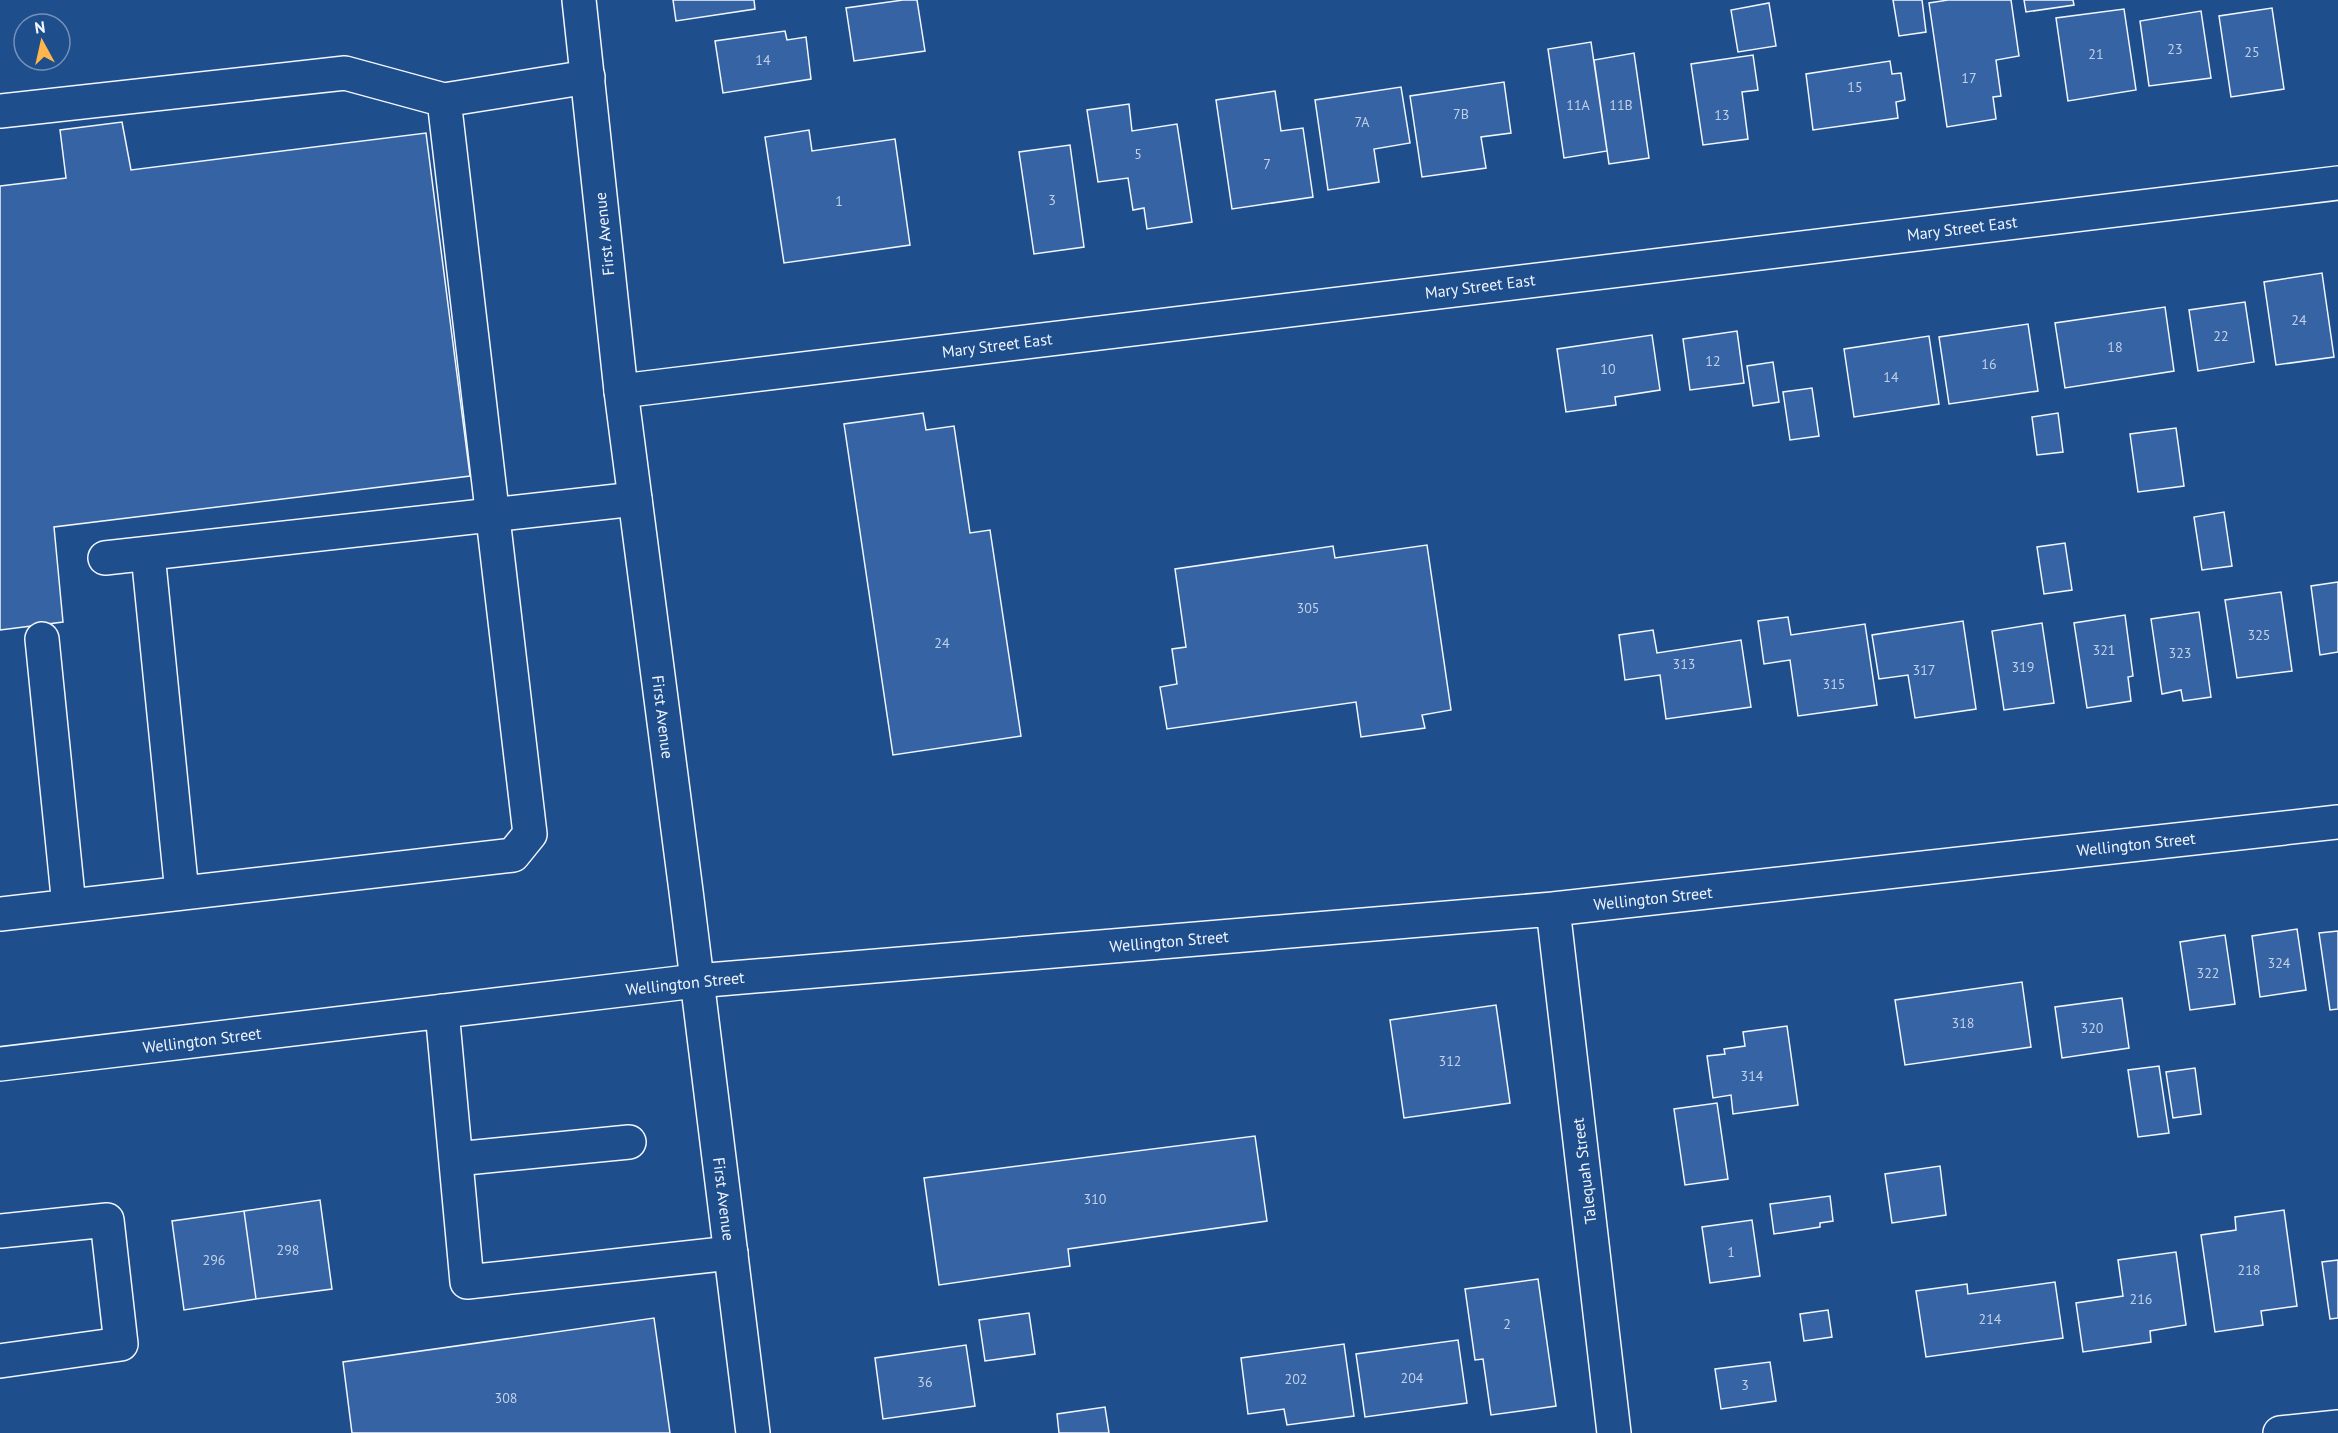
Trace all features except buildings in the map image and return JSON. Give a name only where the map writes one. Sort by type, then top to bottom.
[{"type":"street","name":"First Avenue","points":[[579,0],[621,391],[753,1433]]},
{"type":"street","points":[[0,111],[345,73],[444,99],[588,77]]},
{"type":"street","points":[[0,914],[513,855],[530,834],[444,99]]},
{"type":"street","name":"Mary Street East","points":[[621,391],[2338,183]]},
{"type":"street","points":[[105,558],[635,499]]},
{"type":"street","points":[[148,554],[182,893]]},
{"type":"street","points":[[42,639],[69,906]]},
{"type":"street","name":"Wellington Street","points":[[0,1064],[696,981],[1553,909],[2338,822]]},
{"type":"street","name":"Talequah Street","points":[[1553,909],[1614,1433]]},
{"type":"street","points":[[442,1011],[467,1282],[731,1253]]},
{"type":"street","points":[[456,1159],[630,1142]]},
{"type":"street","points":[[0,1231],[107,1220],[121,1344],[0,1361]]},
{"type":"street","points":[[2280,1433],[2338,1426]]}]
